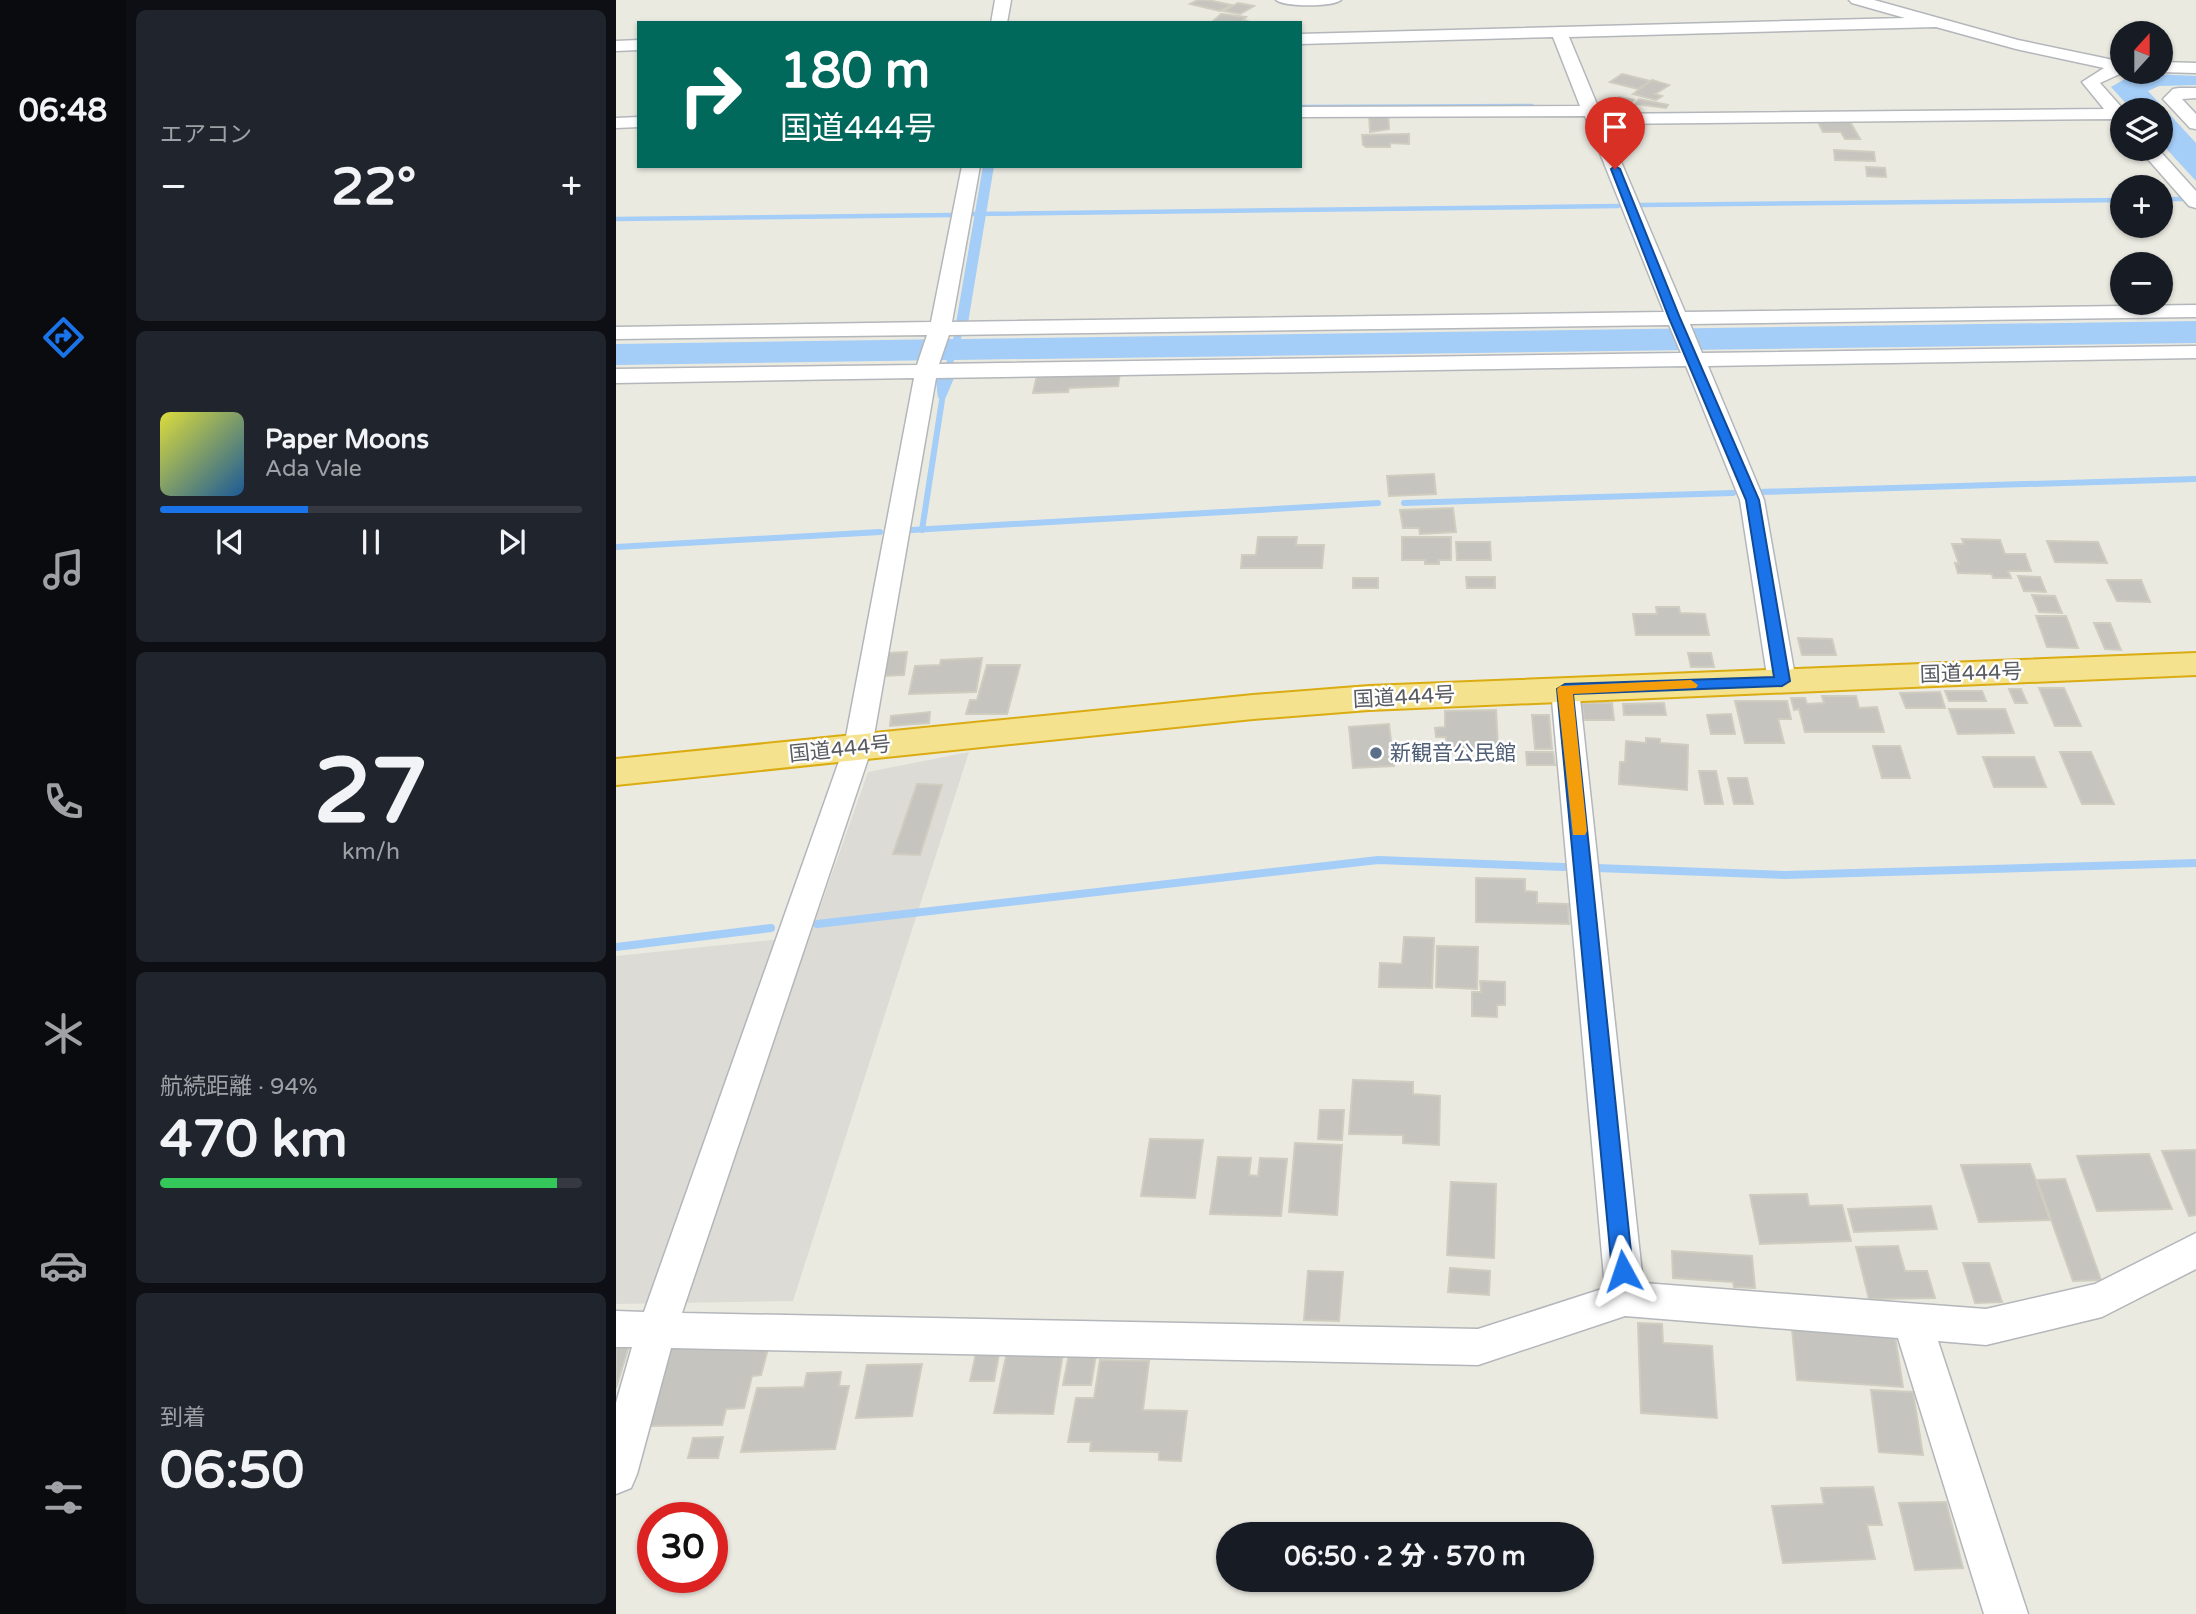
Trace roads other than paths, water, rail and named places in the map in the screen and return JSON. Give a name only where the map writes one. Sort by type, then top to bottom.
[{"type":"highway","name":"国道444号","points":[[616,772],[1266,706],[1565,689],[2196,664]]},
{"type":"street","points":[[999,21],[1003,0]]},
{"type":"street","points":[[1284,0],[1333,16],[1559,33],[1943,16]]},
{"type":"street","points":[[1857,0],[1943,16],[2016,44],[2110,65]]},
{"type":"street","points":[[1302,37],[1333,16]]},
{"type":"street","points":[[1559,33],[1752,500],[1782,681]]},
{"type":"street","points":[[616,46],[637,45]]},
{"type":"street","points":[[2110,72],[2090,82],[2110,106]]},
{"type":"street","points":[[2196,93],[2179,93],[2172,99],[2196,124]]},
{"type":"street","points":[[1302,112],[1594,115],[2110,113]]},
{"type":"street","points":[[616,123],[637,122]]},
{"type":"street","points":[[2159,161],[2196,202]]},
{"type":"street","points":[[616,1474],[657,1329],[858,747],[937,370],[949,330],[971,168]]},
{"type":"street","points":[[616,333],[1676,321],[2196,311]]},
{"type":"street","points":[[616,376],[1691,356],[2196,352]]},
{"type":"street","points":[[1565,689],[1625,1298]]},
{"type":"street","points":[[616,1329],[1478,1347],[1625,1298],[1986,1327],[2102,1300],[2196,1250]]},
{"type":"street","points":[[1912,1321],[2006,1614]]},
{"type":"water","points":[[2174,75],[2196,76],[2196,85],[2159,86],[2148,91],[2154,98],[2121,98],[2111,87],[2116,84],[2174,84]]},
{"type":"water","points":[[2173,118],[2196,143],[2196,181],[2173,156]]},
{"type":"water","points":[[983,168],[994,168],[968,323],[965,323],[961,339],[2196,321],[2196,343],[954,360],[950,374],[954,378],[946,397],[938,398],[936,381],[942,376],[947,360],[616,365],[616,344],[953,339],[959,323],[956,323]]},
{"type":"waterway","points":[[1302,107],[1532,106]]},
{"type":"waterway","points":[[1598,107],[1603,115],[1612,115]]},
{"type":"waterway","points":[[2173,199],[2184,199]]},
{"type":"waterway","points":[[1641,205],[2110,200]]},
{"type":"waterway","points":[[970,214],[1618,206]]},
{"type":"waterway","points":[[616,219],[953,215]]},
{"type":"waterway","points":[[922,529],[944,387]]},
{"type":"waterway","points":[[1759,492],[2196,479]]},
{"type":"waterway","points":[[1404,503],[1733,493]]},
{"type":"waterway","points":[[922,529],[1378,503]]},
{"type":"waterway","points":[[912,530],[922,529]]},
{"type":"waterway","points":[[616,547],[880,532]]},
{"type":"waterway","points":[[817,924],[1378,860],[1564,867]]},
{"type":"waterway","points":[[1596,868],[1785,875],[2196,863]]},
{"type":"waterway","points":[[616,947],[771,928]]},
{"type":"place","name":"新観音公民館","points":[[1376,753]]}]
